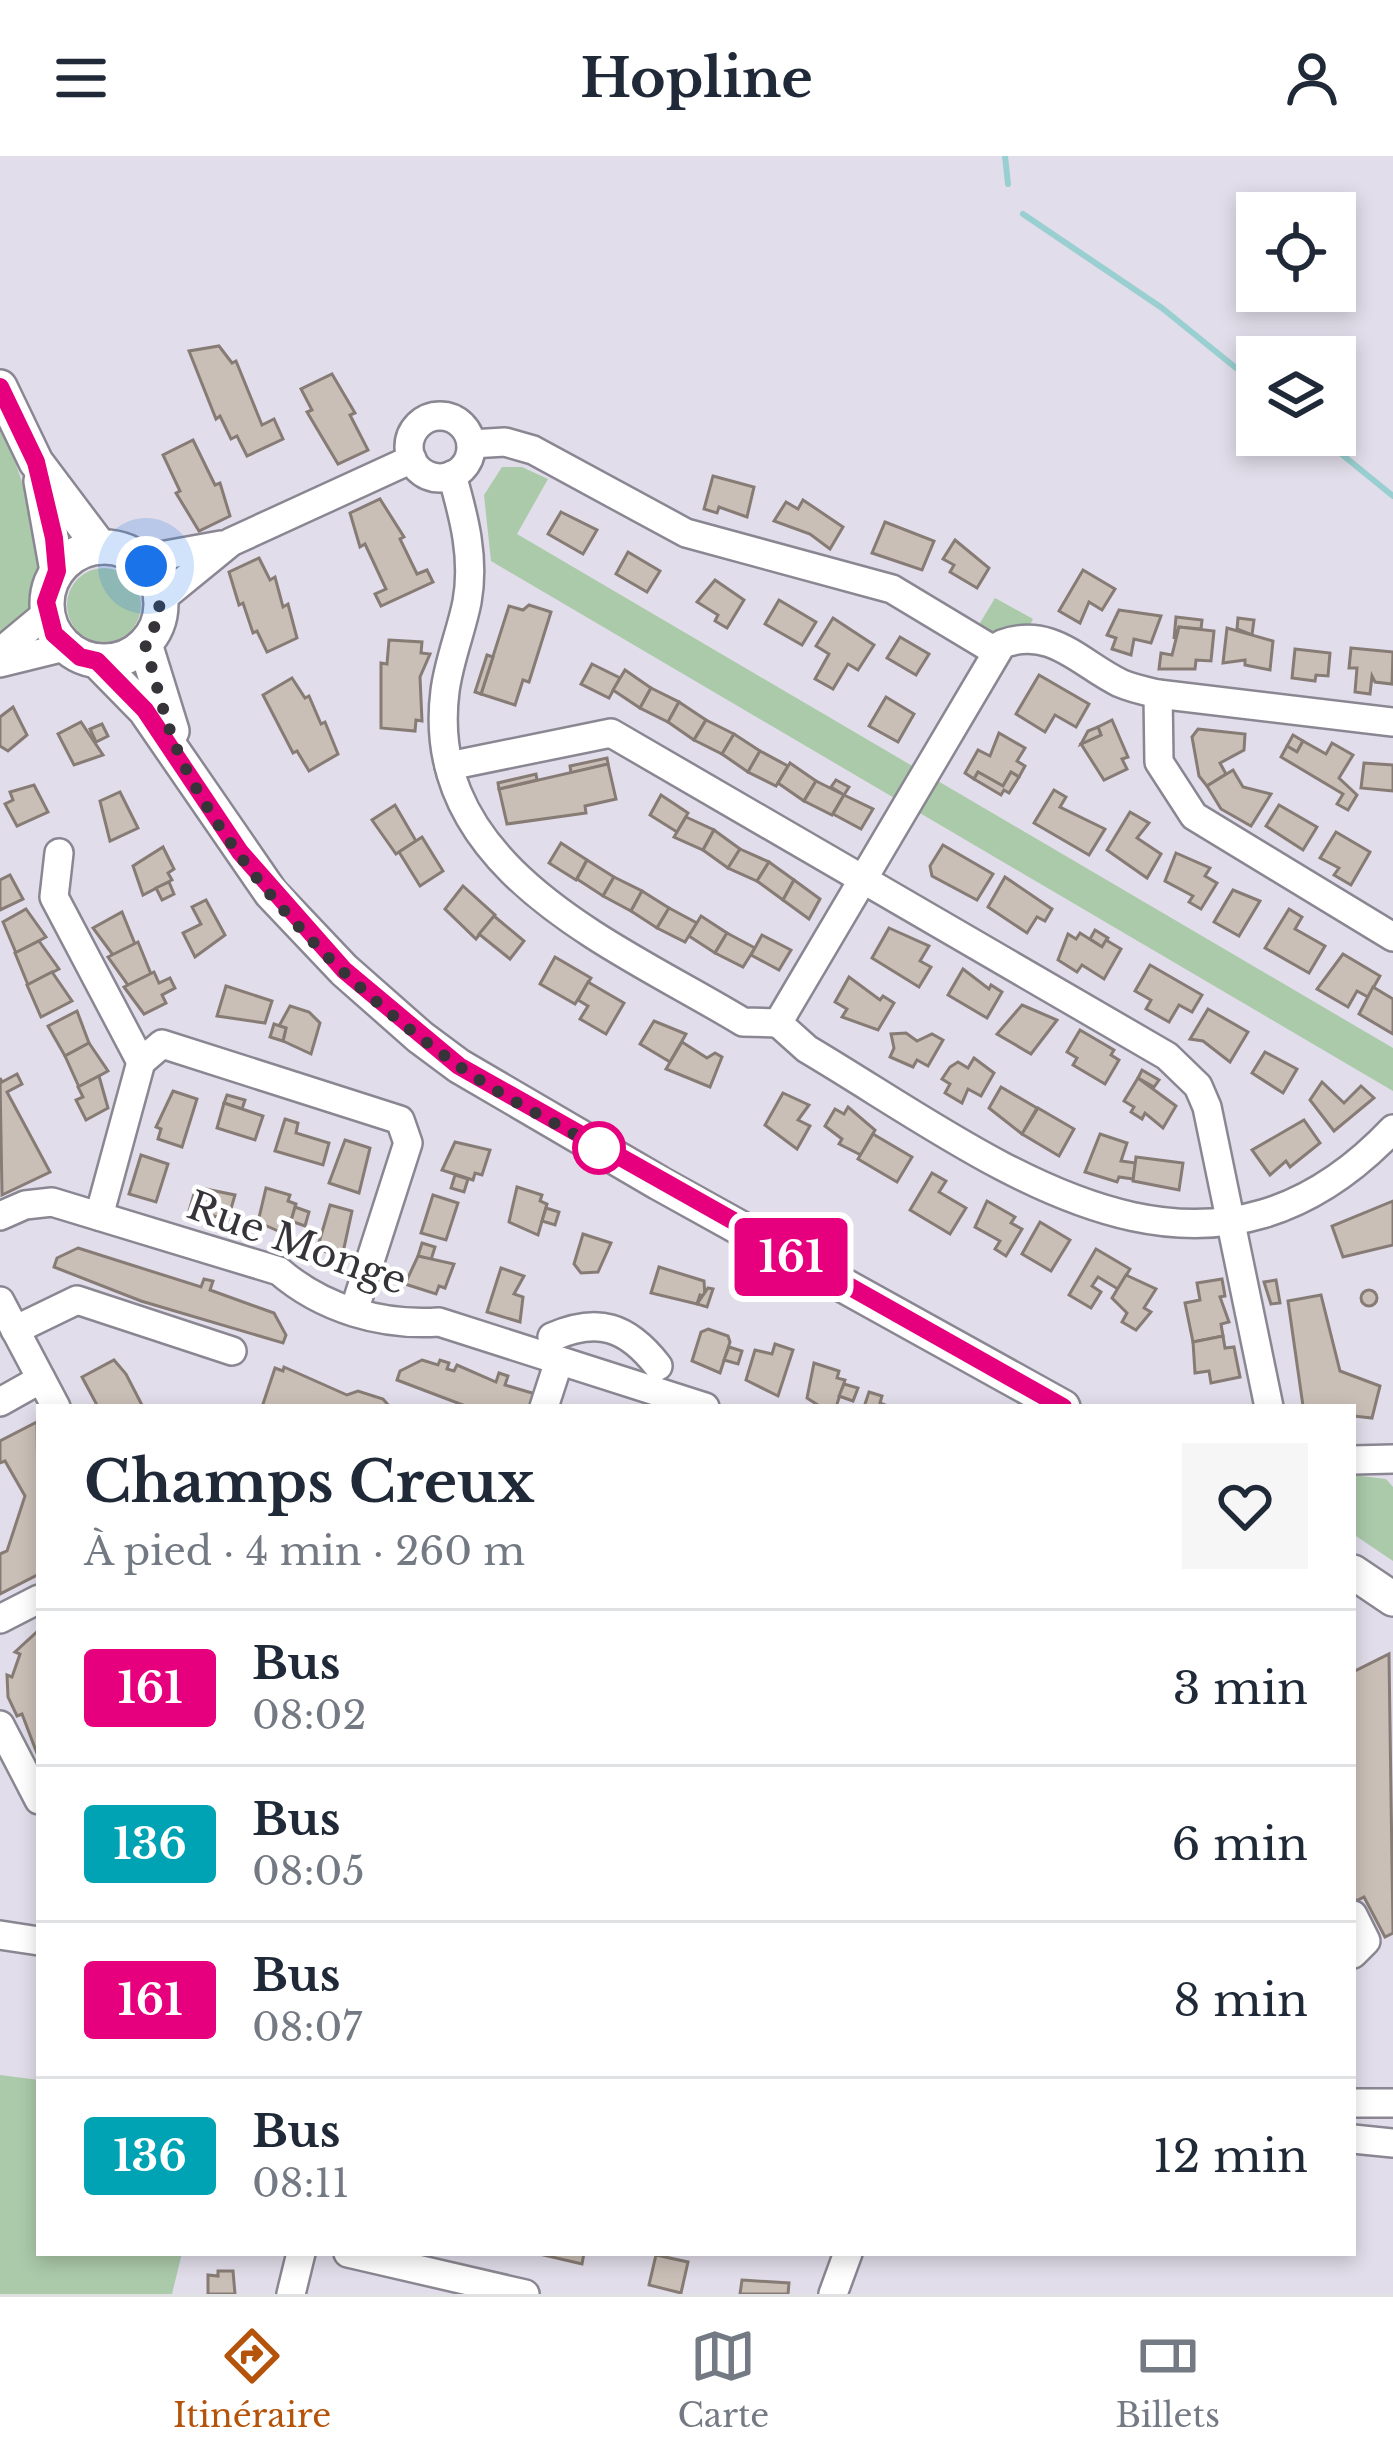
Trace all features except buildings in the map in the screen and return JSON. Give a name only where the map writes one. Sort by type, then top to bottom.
[{"type":"main road","points":[[0,387],[36,462],[100,548]]},
{"type":"main road","points":[[36,462],[57,571],[47,613],[65,647],[97,661],[145,710],[240,852],[305,931],[459,1066],[1058,1404]]},
{"type":"main road","points":[[57,571],[84,551],[100,548],[139,560],[156,580],[160,600],[154,630],[145,644],[131,655],[97,661]]},
{"type":"main road","points":[[145,644],[185,766]]},
{"type":"main road","points":[[1356,1574],[1393,1599]]},
{"type":"street","points":[[435,417],[454,419],[471,444],[468,461],[452,476],[427,475],[412,459],[412,433],[435,417]]},
{"type":"street","points":[[471,444],[505,442],[533,450],[686,533],[892,589],[994,650]]},
{"type":"street","points":[[139,560],[231,542],[412,459]]},
{"type":"street","points":[[452,476],[470,570],[444,693],[449,766],[466,816],[528,892],[743,1022],[778,1023],[807,1049],[1064,1199],[1154,1223],[1230,1218],[1300,1198],[1393,1129]]},
{"type":"street","points":[[160,600],[231,542]]},
{"type":"street","points":[[0,652],[47,613]]},
{"type":"street","points":[[778,1023],[994,650],[1010,640],[1042,639],[1120,683],[1158,694],[1393,722]]},
{"type":"street","points":[[0,663],[65,647]]},
{"type":"street","points":[[1158,694],[1159,762],[1194,816],[1393,937]]},
{"type":"street","points":[[449,766],[611,733],[1184,1070],[1208,1107],[1268,1404]]},
{"type":"street","points":[[59,853],[54,897],[141,1062]]},
{"type":"street","points":[[99,1216],[141,1062],[162,1044],[400,1120],[408,1144],[354,1311]]},
{"type":"street","name":"Rue Monge","points":[[0,1216],[25,1204],[52,1202],[279,1271],[304,1293],[398,1325],[439,1322],[555,1350],[602,1376],[695,1404]]},
{"type":"street","points":[[15,1330],[77,1300],[232,1352]]},
{"type":"street","points":[[0,1301],[54,1404]]},
{"type":"street","points":[[545,1404],[555,1350],[584,1323],[615,1326],[636,1338],[658,1366]]},
{"type":"street","points":[[602,1376],[615,1326]]},
{"type":"street","points":[[0,1402],[41,1379]]},
{"type":"street","points":[[1356,1460],[1393,1459]]},
{"type":"street","points":[[0,1619],[36,1601]]},
{"type":"street","points":[[0,1725],[36,1794]]},
{"type":"street","points":[[0,1917],[36,1923]]},
{"type":"street","points":[[1356,1921],[1366,1941],[1356,1951]]},
{"type":"street","points":[[0,1935],[36,1941]]},
{"type":"street","points":[[1356,2103],[1393,2103]]},
{"type":"street","points":[[1356,2139],[1393,2143]]},
{"type":"street","points":[[295,2290],[301,2256]]},
{"type":"street","points":[[362,2256],[525,2294]]},
{"type":"street","points":[[833,2294],[847,2256]]},
{"type":"green space","points":[[0,415],[47,559],[38,604],[0,635]]},
{"type":"green space","points":[[502,467],[522,467],[548,479],[517,534],[1393,1048],[1393,1091],[491,561],[484,495]]},
{"type":"green space","points":[[104,568],[118,570],[130,579],[139,591],[139,619],[130,631],[118,640],[104,642],[90,640],[78,631],[69,619],[67,605],[69,591],[78,579],[90,570]]},
{"type":"green space","points":[[995,598],[1033,619],[1027,631],[996,634],[977,628]]},
{"type":"green space","points":[[1356,1475],[1386,1479],[1393,1487],[1393,1561],[1356,1536]]},
{"type":"green space","points":[[0,2075],[36,2080],[36,2256],[181,2256],[172,2294],[0,2294]]},
{"type":"waterway","points":[[1005,156],[1008,184]]},
{"type":"waterway","points":[[1023,214],[1162,308],[1236,368]]},
{"type":"waterway","points":[[1344,456],[1393,496]]},
{"type":"bus line","name":"161","points":[[0,387],[36,462],[54,538],[57,571],[46,602],[54,634],[80,657],[97,661],[145,710],[240,852],[288,912],[344,970],[459,1066],[658,1183],[1058,1404]]},
{"type":"route","points":[[146,566],[156,580],[160,614],[145,644],[165,713],[185,766],[256,873],[305,931],[420,1037],[459,1066],[599,1148]]}]
